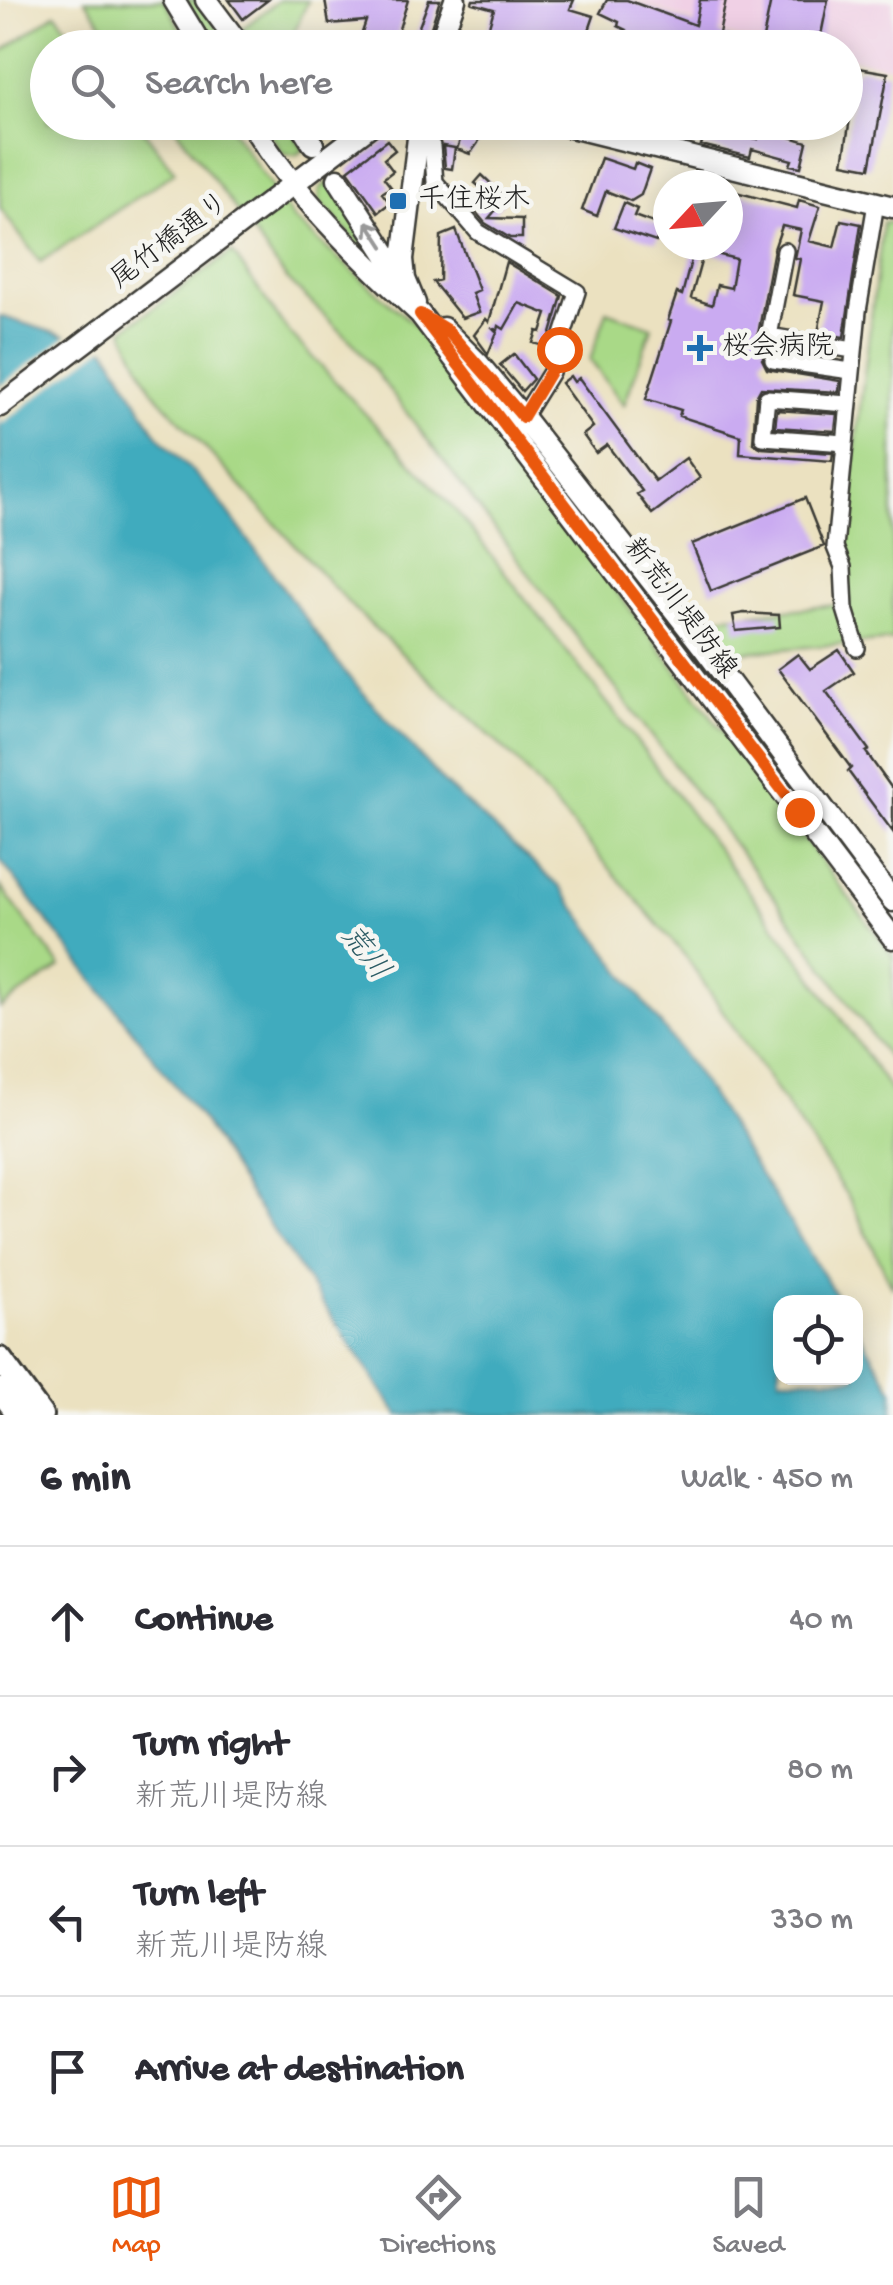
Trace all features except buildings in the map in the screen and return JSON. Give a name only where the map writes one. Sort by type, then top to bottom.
[{"type":"highway","points":[[0,1359],[41,1415]]},
{"type":"highway","points":[[0,1390],[19,1415]]},
{"type":"main road","points":[[174,0],[192,30]]},
{"type":"main road","points":[[206,0],[228,30]]},
{"type":"main road","points":[[444,30],[455,0]]},
{"type":"main road","name":"新荒川堤防線","points":[[259,140],[285,190],[420,314],[893,938]]},
{"type":"main road","points":[[310,140],[313,144]]},
{"type":"main road","name":"尾竹橋通り","points":[[0,406],[351,140]]},
{"type":"main road","points":[[408,290],[403,259],[418,140]]},
{"type":"main road","points":[[623,140],[885,205]]},
{"type":"main road","points":[[338,179],[420,314]]},
{"type":"main road","name":"新荒川堤防線","points":[[420,314],[448,331],[523,417],[703,647],[893,900]]},
{"type":"main road","points":[[0,1374],[30,1415]]},
{"type":"main road","points":[[0,1406],[7,1415]]},
{"type":"street","points":[[428,140],[435,182],[478,232],[578,292],[550,372],[523,417]]},
{"type":"street","points":[[858,648],[845,610],[843,567],[835,547],[853,350],[885,205]]},
{"type":"street","points":[[785,251],[769,336],[853,350]]},
{"type":"street","points":[[773,360],[851,371]]},
{"type":"street","points":[[845,443],[763,437],[767,398],[848,404]]},
{"type":"shaded area","points":[[634,0],[893,0],[893,67],[863,61],[863,30],[714,30]]},
{"type":"green space","points":[[85,0],[165,0],[181,30],[107,30]]},
{"type":"green space","points":[[186,0],[196,0],[220,30],[205,30]]},
{"type":"green space","points":[[279,0],[308,1],[295,30],[242,29]]},
{"type":"green space","points":[[56,13],[69,30],[32,30]]},
{"type":"green space","points":[[30,32],[30,140],[151,140],[175,172],[40,262],[0,208],[0,53]]},
{"type":"green space","points":[[185,140],[239,140],[293,219],[415,325],[893,956],[893,1065],[774,897],[356,346],[286,278]]},
{"type":"green space","points":[[274,140],[298,140],[304,149],[296,155],[283,154]]},
{"type":"green space","points":[[332,180],[374,251],[368,254],[319,201],[320,188]]},
{"type":"green space","points":[[883,222],[893,223],[893,640],[722,654],[695,619],[849,604],[847,513]]},
{"type":"green space","points":[[232,252],[287,330],[458,513],[623,723],[809,972],[893,1094],[893,1288],[850,1200],[687,958],[516,760],[354,609],[151,389],[123,330]]},
{"type":"green space","points":[[607,311],[652,327],[624,405],[590,360]]},
{"type":"green space","points":[[0,886],[61,967],[0,1008]]},
{"type":"water","name":"荒川","points":[[0,316],[107,349],[156,433],[217,497],[343,670],[445,784],[560,887],[698,1075],[836,1295],[773,1295],[773,1385],[863,1385],[863,1339],[893,1390],[893,1415],[398,1415],[204,1123],[0,860]]},
{"type":"pier","points":[[71,333],[108,344],[0,425],[0,386]]},
{"type":"place","name":"千住桜木","points":[[398,201]]},
{"type":"place","name":"桜会病院","points":[[700,348]]},
{"type":"route","points":[[559,349],[523,417],[448,331],[420,314],[799,812]]}]
